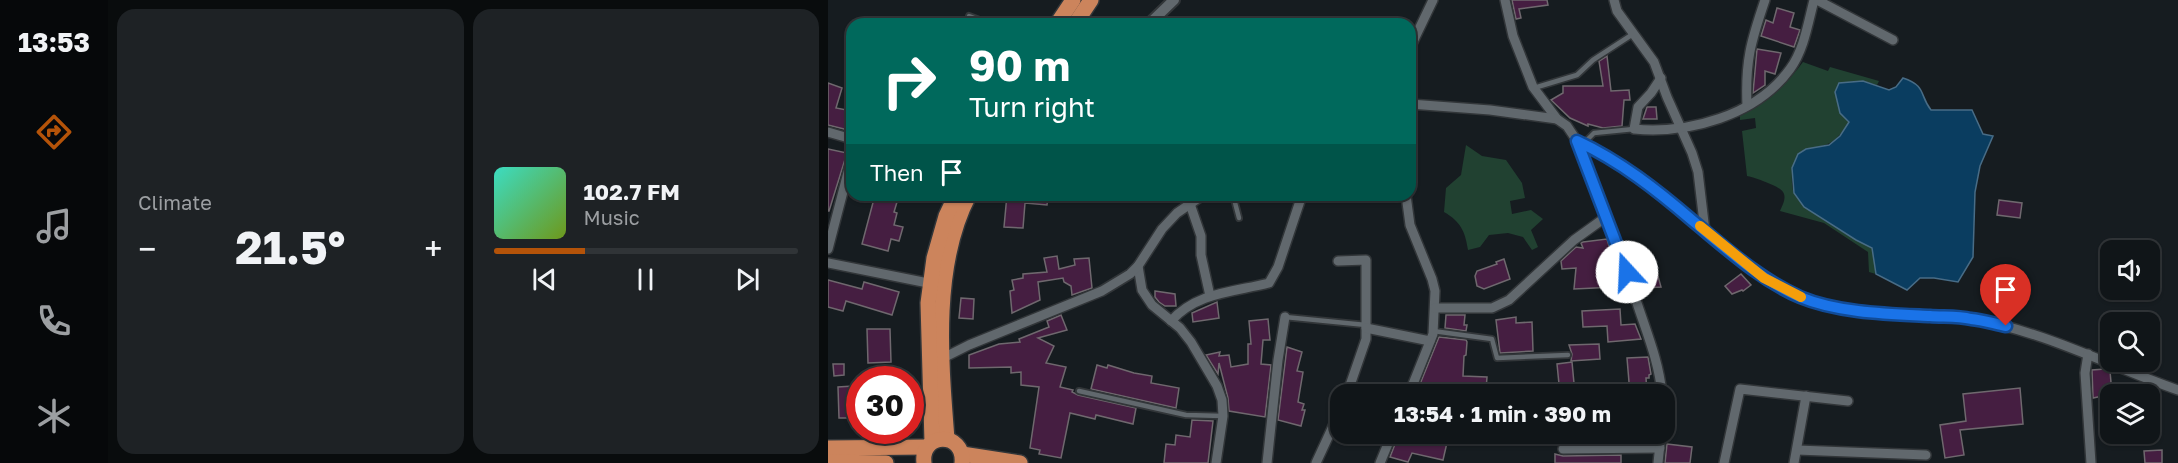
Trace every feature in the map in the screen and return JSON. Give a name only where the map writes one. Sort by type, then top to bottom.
[{"type":"highway","points":[[1062,18],[1073,0]]},
{"type":"highway","points":[[1079,18],[1091,0]]},
{"type":"highway","points":[[924,463],[924,452],[935,443],[943,358],[934,258],[946,216],[953,201]]},
{"type":"highway","points":[[935,443],[928,303],[937,285],[966,201]]},
{"type":"highway","points":[[828,448],[955,443],[962,459],[1020,463]]},
{"type":"highway","points":[[828,462],[886,463]]},
{"type":"street","points":[[1155,18],[1174,0]]},
{"type":"street","points":[[1416,35],[1432,0]]},
{"type":"street","points":[[1505,0],[1516,45],[1534,88],[1557,119],[1567,126],[1580,142],[1653,346],[1661,384]]},
{"type":"street","points":[[1614,0],[1617,11],[1654,62],[1661,78],[1698,172],[1705,231]]},
{"type":"street","points":[[1747,106],[1747,60],[1753,33],[1765,0]]},
{"type":"street","points":[[1661,78],[1638,107],[1634,129],[1681,129],[1714,120],[1737,112],[1772,89],[1790,70],[1799,53],[1815,0],[1893,40]]},
{"type":"street","points":[[1416,104],[1490,110],[1557,119]]},
{"type":"street","points":[[828,132],[846,137]]},
{"type":"street","points":[[1580,142],[1599,151],[1642,179],[1764,278],[1791,293],[1818,304],[1898,315],[1970,318],[2020,329],[2178,390]]},
{"type":"street","points":[[828,249],[846,179]]},
{"type":"street","points":[[943,358],[969,345],[1102,291],[1138,266],[1162,229],[1194,201]]},
{"type":"street","points":[[1171,321],[1179,312],[1210,296],[1269,283],[1278,267],[1300,201]]},
{"type":"street","points":[[1407,201],[1410,225],[1432,279],[1435,308],[1430,341],[1413,384]]},
{"type":"street","points":[[1190,204],[1201,236],[1201,255],[1210,296]]},
{"type":"street","points":[[1435,308],[1492,308],[1509,300],[1574,240],[1606,217]]},
{"type":"street","points":[[1338,261],[1366,260],[1366,339],[1350,384]]},
{"type":"street","points":[[828,263],[937,285]]},
{"type":"street","points":[[1138,266],[1142,290],[1152,305],[1191,342],[1222,400],[1223,416],[1216,463]]},
{"type":"street","points":[[1267,463],[1285,317]]},
{"type":"street","points":[[1366,326],[1430,341]]},
{"type":"street","points":[[2088,354],[2085,373],[2091,463]]},
{"type":"street","points":[[1724,463],[1740,389],[1848,401]]},
{"type":"street","points":[[1794,463],[1806,396]]},
{"type":"street","points":[[1316,463],[1330,433]]},
{"type":"street","points":[[1380,463],[1388,444]]},
{"type":"street","points":[[1658,463],[1660,444]]},
{"type":"street","points":[[1563,449],[1660,448]]},
{"type":"street","points":[[1797,450],[1926,454]]},
{"type":"lane","points":[[969,16],[974,18]]},
{"type":"lane","points":[[1534,88],[1577,75],[1593,60],[1633,34]]},
{"type":"lane","points":[[1580,142],[1594,133],[1634,129]]},
{"type":"lane","points":[[1235,201],[1239,218]]},
{"type":"lane","points":[[1285,317],[1366,326]]},
{"type":"lane","points":[[1433,330],[1492,339],[1497,358],[1568,355]]},
{"type":"lane","points":[[1079,391],[1186,415],[1223,416]]},
{"type":"green space","points":[[1803,62],[1828,71],[1830,67],[1879,81],[1877,85],[1863,81],[1839,104],[1840,113],[1849,122],[1840,135],[1832,142],[1806,149],[1792,168],[1792,184],[1798,200],[1841,231],[1872,248],[1876,274],[1869,272],[1868,252],[1824,223],[1780,211],[1785,197],[1783,192],[1766,182],[1747,176],[1742,131],[1756,128],[1755,118],[1740,120],[1740,116],[1775,93]]},
{"type":"green space","points":[[1466,145],[1482,156],[1506,160],[1522,183],[1525,198],[1510,201],[1512,214],[1531,210],[1543,219],[1531,230],[1538,247],[1532,250],[1523,237],[1508,233],[1489,235],[1480,247],[1468,250],[1461,228],[1444,212],[1446,188],[1461,175]]},
{"type":"water","points":[[1903,78],[1916,84],[1931,110],[1972,110],[1983,134],[1993,136],[1980,166],[1975,192],[1973,257],[1958,282],[1920,278],[1907,290],[1876,274],[1872,248],[1804,207],[1794,193],[1792,168],[1798,154],[1806,149],[1829,145],[1840,136],[1849,122],[1840,113],[1835,92],[1839,83],[1863,81],[1889,90],[1896,87]]},
{"type":"building","points":[[1512,0],[1547,0],[1548,5],[1519,9],[1521,18],[1516,19]]},
{"type":"building","points":[[1777,8],[1794,13],[1790,27],[1800,30],[1794,47],[1761,36],[1766,20],[1773,23]]},
{"type":"building","points":[[1757,49],[1781,53],[1775,74],[1765,71],[1765,85],[1753,93]]},
{"type":"building","points":[[1607,56],[1611,91],[1629,90],[1630,100],[1624,100],[1622,126],[1603,128],[1588,124],[1588,126],[1570,118],[1551,100],[1563,93],[1563,86],[1603,86],[1599,61]]},
{"type":"building","points":[[828,83],[842,88],[836,108],[846,110],[846,130],[828,125]]},
{"type":"building","points":[[1647,107],[1656,107],[1657,119],[1643,119]]},
{"type":"building","points":[[828,149],[846,153],[846,156],[828,211]]},
{"type":"building","points":[[1999,200],[2022,203],[2020,218],[1997,215]]},
{"type":"building","points":[[873,201],[897,202],[894,225],[903,227],[899,241],[891,239],[888,251],[862,244]]},
{"type":"building","points":[[1006,201],[1047,201],[1047,205],[1025,203],[1023,228],[1004,227]]},
{"type":"building","points":[[1607,239],[1615,267],[1616,287],[1574,289],[1576,268],[1562,269],[1561,261],[1576,247],[1583,248],[1581,243],[1583,242]]},
{"type":"building","points":[[1057,256],[1059,269],[1075,265],[1074,259],[1089,258],[1092,288],[1072,295],[1071,286],[1064,282],[1063,278],[1038,282],[1040,300],[1012,313],[1010,291],[1014,290],[1012,280],[1023,278],[1023,274],[1047,272],[1044,258]]},
{"type":"building","points":[[1504,259],[1510,279],[1484,289],[1477,286],[1475,276],[1477,271]]},
{"type":"building","points":[[1656,269],[1661,287],[1643,288],[1638,272]]},
{"type":"building","points":[[1741,274],[1751,285],[1743,291],[1732,294],[1725,286]]},
{"type":"building","points":[[828,280],[862,289],[864,282],[899,292],[892,315],[846,301],[843,311],[828,307]]},
{"type":"building","points":[[1155,291],[1175,294],[1176,306],[1165,306],[1159,302],[1155,297]]},
{"type":"building","points":[[961,298],[974,299],[973,319],[959,318]]},
{"type":"building","points":[[1217,302],[1219,318],[1193,322],[1192,313]]},
{"type":"building","points":[[1620,309],[1621,325],[1635,324],[1641,339],[1608,342],[1607,326],[1583,327],[1582,311]]},
{"type":"building","points":[[1061,315],[1067,330],[1038,338],[1054,346],[1046,363],[1066,367],[1060,387],[1073,390],[1072,392],[1078,395],[1136,408],[1133,424],[1096,415],[1095,419],[1070,413],[1061,458],[1039,454],[1040,450],[1030,448],[1039,387],[1021,385],[1021,372],[1011,373],[1011,367],[969,368],[969,355],[999,344],[1020,342],[1019,339],[1049,327],[1047,321]]},
{"type":"building","points":[[1446,315],[1465,315],[1466,331],[1445,328]]},
{"type":"building","points":[[1516,317],[1516,323],[1532,322],[1533,351],[1500,353],[1496,320]]},
{"type":"building","points":[[1268,319],[1270,340],[1263,340],[1261,364],[1271,365],[1265,417],[1229,411],[1219,363],[1218,374],[1206,355],[1220,352],[1219,356],[1229,355],[1231,367],[1248,364],[1248,344],[1251,344],[1249,321]]},
{"type":"building","points":[[867,329],[890,329],[891,362],[868,363]]},
{"type":"building","points":[[1439,337],[1466,340],[1463,376],[1487,377],[1486,384],[1420,384]]},
{"type":"building","points":[[1599,344],[1600,359],[1571,361],[1572,354],[1569,345]]},
{"type":"building","points":[[1287,347],[1302,352],[1297,371],[1303,372],[1298,402],[1304,404],[1302,410],[1305,410],[1301,426],[1278,420]]},
{"type":"building","points":[[1648,357],[1651,374],[1649,378],[1646,378],[1646,384],[1629,384],[1627,358]]},
{"type":"building","points":[[1572,362],[1574,384],[1559,384],[1557,364]]},
{"type":"building","points":[[833,364],[844,364],[844,375],[834,376]]},
{"type":"building","points":[[1097,365],[1107,368],[1108,365],[1152,376],[1151,383],[1179,388],[1176,408],[1091,389]]},
{"type":"building","points":[[2092,370],[2110,372],[2111,384],[2100,384],[2100,397],[2093,398]]},
{"type":"building","points":[[846,386],[846,418],[839,418],[838,387]]},
{"type":"building","points":[[2020,388],[2023,424],[1960,430],[1964,455],[1945,458],[1940,425],[1966,421],[1963,394]]},
{"type":"building","points":[[1192,420],[1213,421],[1208,463],[1164,463],[1166,444],[1175,445],[1176,435],[1190,437]]},
{"type":"building","points":[[1395,444],[1447,444],[1443,460],[1412,453],[1408,462],[1390,457]]},
{"type":"building","points":[[1667,444],[1692,447],[1690,463],[1665,463]]},
{"type":"building","points":[[2162,450],[2162,463],[2145,463],[2144,451]]},
{"type":"building","points":[[1555,454],[1563,456],[1621,455],[1621,463],[1555,463]]},
{"type":"slow traffic","points":[[1700,226],[1764,278],[1801,297]]},
{"type":"route","points":[[1627,272],[1577,141],[1599,151],[1642,179],[1764,278],[1802,298],[1818,304],[1850,309],[1898,315],[1970,318],[2006,326]]}]
